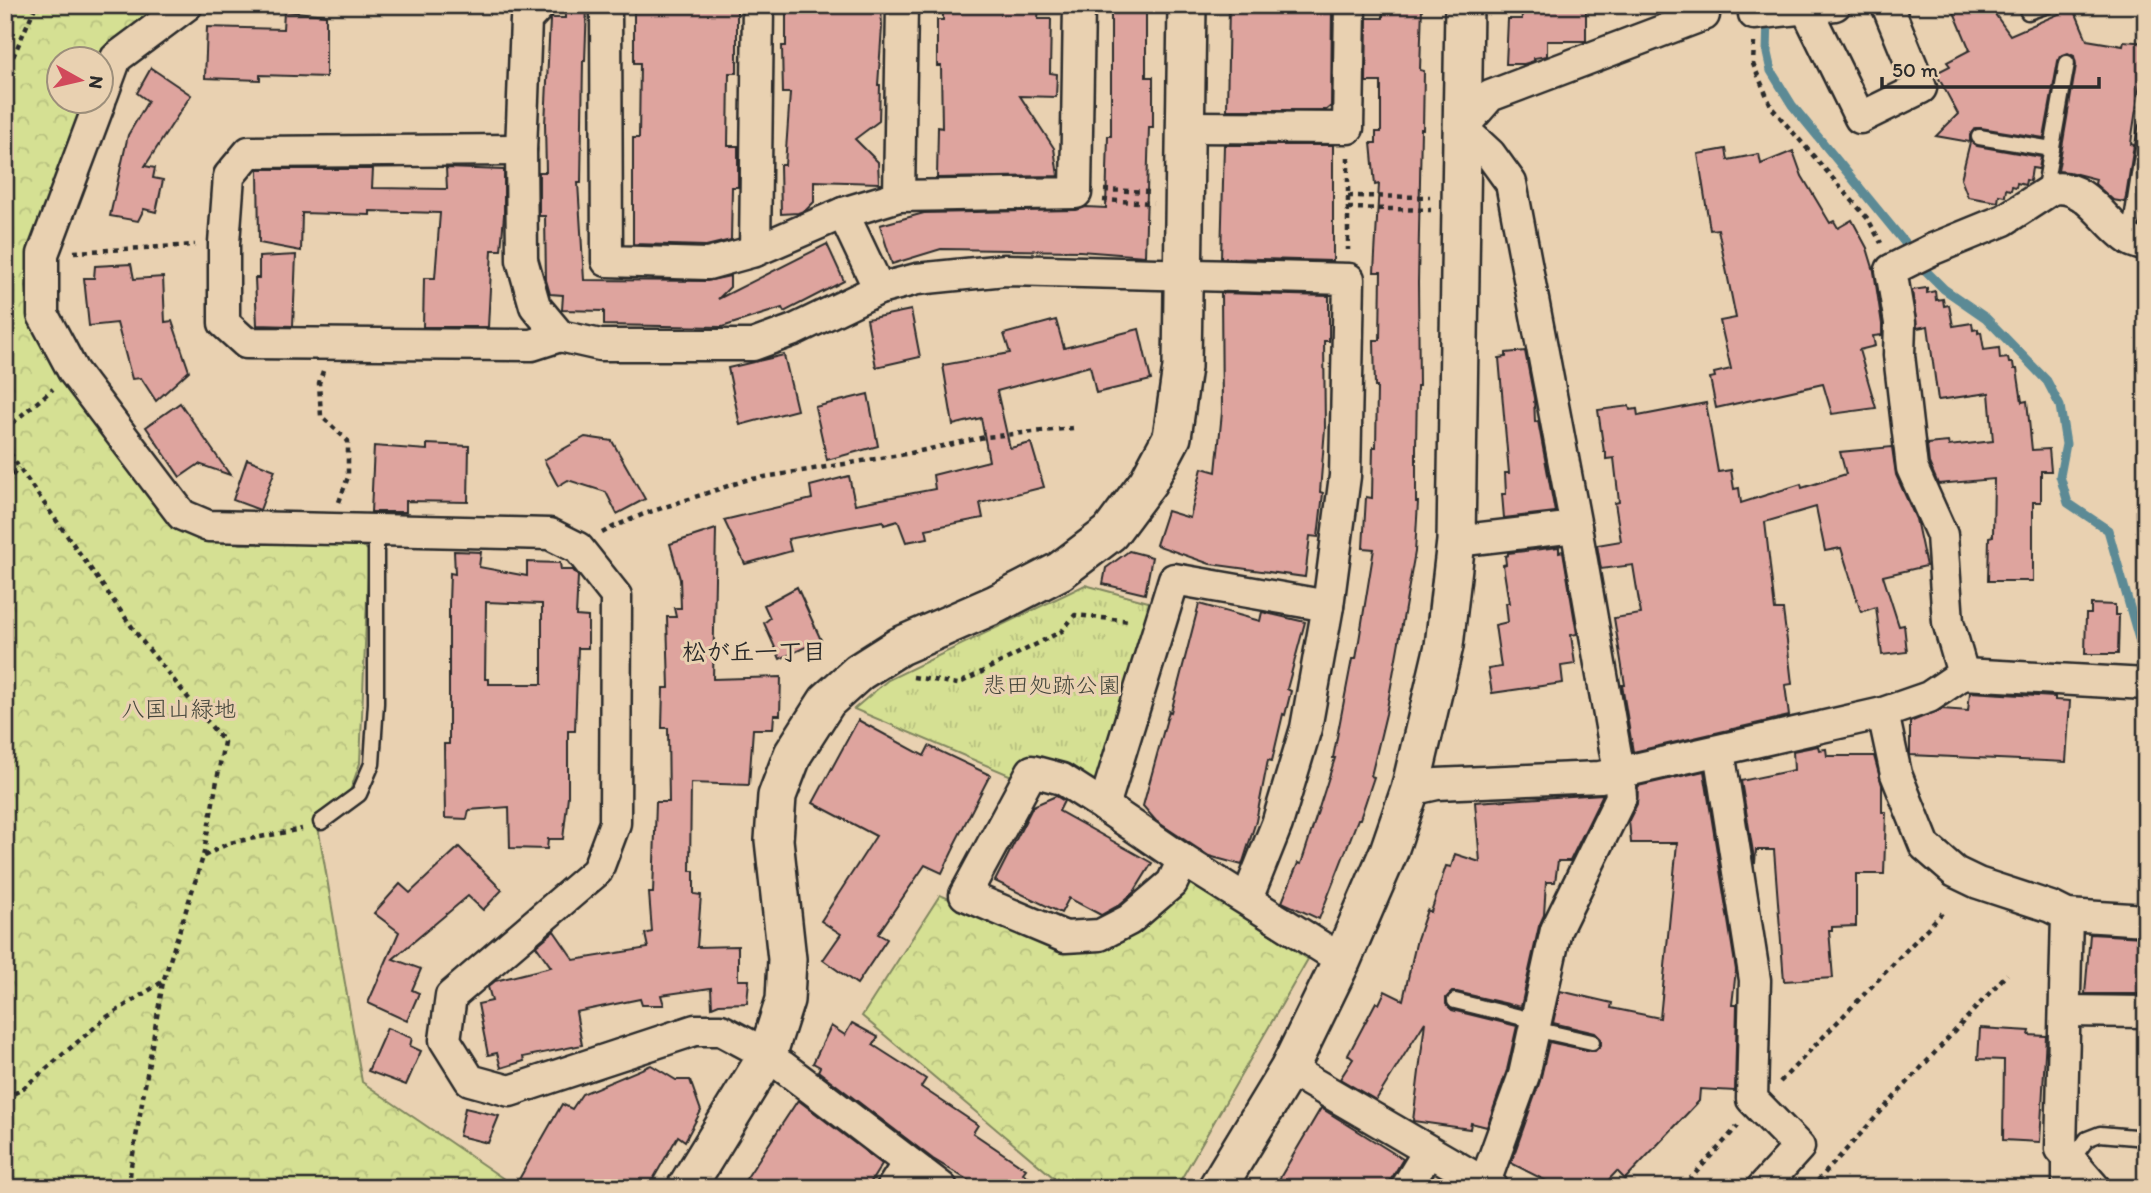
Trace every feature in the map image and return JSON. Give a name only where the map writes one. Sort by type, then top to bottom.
[{"type":"street","points":[[116,58],[187,5]]},
{"type":"street","points":[[540,5],[526,20],[521,150],[522,260],[535,306],[560,336]]},
{"type":"street","points":[[606,5],[607,261],[708,264],[755,251],[843,213],[900,196],[1076,193],[1079,5]]},
{"type":"street","points":[[755,251],[758,5]]},
{"type":"street","points":[[900,196],[902,5]]},
{"type":"street","points":[[687,1188],[767,1056],[785,1000],[787,959],[774,840],[777,796],[793,754],[827,701],[859,672],[900,646],[996,604],[1060,571],[1110,533],[1148,482],[1172,437],[1182,367],[1187,5]]},
{"type":"street","points":[[1186,127],[1348,128],[1350,5]]},
{"type":"street","points":[[1217,1188],[1289,1069],[1342,960],[1389,851],[1410,790],[1444,646],[1456,541],[1464,5]]},
{"type":"street","points":[[1462,128],[1490,96],[1704,15],[1701,5]]},
{"type":"street","points":[[1755,10],[1820,7],[1860,118],[1921,88],[1886,5]]},
{"type":"street","points":[[95,116],[43,254],[43,315],[73,371],[182,515],[208,526],[550,534],[578,548],[616,596],[615,823],[597,871],[451,996],[444,1040],[470,1080],[510,1091],[695,1030],[721,1030],[767,1056],[900,1175],[942,1188]]},
{"type":"street","points":[[1289,1069],[1489,1185],[1524,1075],[1556,930],[1621,797],[1619,772],[1576,527],[1511,183],[1490,154],[1462,128]]},
{"type":"street","points":[[521,150],[249,152],[229,176],[223,243],[224,323],[246,343],[532,345],[560,336],[600,345],[752,345],[794,330],[879,289],[917,279],[1005,270],[1349,279],[1345,476],[1328,606],[1306,728],[1277,824],[1247,899]]},
{"type":"street","points":[[1963,674],[1948,622],[1942,535],[1912,468],[1899,355],[1900,324],[1891,270],[1933,249],[2004,220],[2043,194],[2060,187],[2079,194],[2137,243]]},
{"type":"street","points":[[843,213],[879,289]]},
{"type":"street","points":[[1456,541],[1576,527]]},
{"type":"street","points":[[1104,806],[1174,579],[1328,606]]},
{"type":"street","points":[[1410,790],[1437,784],[1601,777],[1883,713],[1929,697],[1963,674],[2146,684]]},
{"type":"street","points":[[1883,713],[1896,774],[1925,846],[1955,872],[2067,915],[2146,920]]},
{"type":"street","points":[[1719,751],[1755,980],[1752,1099],[1799,1147],[1762,1188]]},
{"type":"street","points":[[1183,860],[1172,883],[1129,920],[1100,935],[1065,937],[965,895],[1032,771],[1062,779],[1183,860],[1342,960]]},
{"type":"street","points":[[2067,915],[2064,1166],[2095,1188]]},
{"type":"street","points":[[2065,1011],[2146,1012]]},
{"type":"street","points":[[1406,1188],[1428,1152]]},
{"type":"lane","points":[[2025,5],[2028,12],[2048,5]]},
{"type":"lane","points":[[2043,194],[2067,63]]},
{"type":"lane","points":[[2137,243],[2146,130]]},
{"type":"lane","points":[[1979,137],[2052,149]]},
{"type":"lane","points":[[321,822],[359,794],[372,764],[376,703],[376,530]]},
{"type":"lane","points":[[1455,1002],[1592,1042]]},
{"type":"lane","points":[[2064,1166],[2087,1139],[2100,1134],[2146,1138]]},
{"type":"path","points":[[5,75],[36,5]]},
{"type":"path","points":[[1755,10],[1753,64],[1772,108],[1868,219],[1890,260],[1891,270]]},
{"type":"path","points":[[1348,128],[1349,279]]},
{"type":"path","points":[[1076,193],[1089,190],[1153,192]]},
{"type":"path","points":[[1076,193],[1087,199],[1166,203]]},
{"type":"path","points":[[1348,196],[1438,197]]},
{"type":"path","points":[[1348,208],[1438,210]]},
{"type":"path","points":[[43,254],[223,243]]},
{"type":"path","points":[[329,529],[348,477],[348,442],[321,416],[319,383],[330,343]]},
{"type":"path","points":[[5,429],[73,371]]},
{"type":"path","points":[[578,548],[615,526],[746,480],[858,463],[985,437],[1073,428]]},
{"type":"path","points":[[5,444],[19,468],[142,641],[224,742],[203,857],[163,982],[129,1188]]},
{"type":"path","points":[[5,483],[19,468]]},
{"type":"path","points":[[904,675],[958,684],[1062,631],[1075,615],[1128,622],[1135,617],[1161,621]]},
{"type":"path","points":[[203,857],[229,843],[302,830],[321,822]]},
{"type":"path","points":[[1682,1188],[1942,913]]},
{"type":"path","points":[[1811,1188],[2007,974]]},
{"type":"path","points":[[5,1098],[21,1090],[107,1017],[163,982]]},
{"type":"green space","name":"八国山緑地","points":[[5,5],[165,5],[107,46],[46,46],[46,116],[81,116],[30,252],[26,286],[31,321],[47,353],[181,531],[241,544],[359,543],[369,551],[360,763],[349,794],[316,815],[362,1082],[517,1188],[5,1188]]},
{"type":"green space","name":"悲田処跡公園","points":[[1085,585],[1152,603],[1100,789],[1026,756],[1014,777],[854,709],[888,680]]},
{"type":"green space","points":[[1191,882],[1308,959],[1176,1188],[1066,1188],[862,1016],[940,895],[1063,947],[1113,942]]},
{"type":"building","points":[[565,5],[587,5],[583,61],[581,183],[578,183],[584,280],[707,281],[730,276],[730,287],[718,299],[827,244],[844,281],[784,312],[782,308],[722,327],[604,325],[604,311],[562,310],[563,295],[550,294],[546,280],[545,216],[539,216],[539,172],[546,172],[545,124],[550,20],[565,18]]},
{"type":"building","points":[[693,5],[737,5],[737,73],[729,73],[728,146],[738,146],[738,187],[732,187],[731,240],[706,246],[633,244],[633,138],[639,138],[640,63],[634,63],[634,12],[693,12]]},
{"type":"building","points":[[786,5],[881,5],[879,121],[855,139],[878,162],[879,183],[814,181],[814,202],[806,210],[781,214],[780,165],[785,165],[790,93],[783,93],[782,46],[786,46]]},
{"type":"building","points":[[943,5],[1039,5],[1038,19],[1051,19],[1050,73],[1057,74],[1056,97],[1020,96],[1054,148],[1058,176],[937,178],[938,127],[942,128],[941,66],[937,66],[937,20],[943,20]]},
{"type":"building","points":[[1111,5],[1146,5],[1146,77],[1153,77],[1153,127],[1149,127],[1145,256],[1080,251],[941,249],[892,264],[880,225],[924,213],[1106,208],[1108,136],[1111,136]]},
{"type":"building","points":[[1229,5],[1332,5],[1331,106],[1326,110],[1227,110]]},
{"type":"building","points":[[1383,5],[1422,5],[1420,70],[1424,71],[1415,552],[1386,714],[1371,776],[1374,777],[1360,819],[1319,919],[1282,902],[1298,863],[1301,864],[1335,758],[1352,659],[1356,659],[1374,549],[1363,548],[1366,497],[1372,498],[1373,447],[1376,447],[1377,387],[1374,340],[1380,340],[1381,272],[1374,272],[1379,184],[1375,185],[1371,143],[1376,143],[1376,132],[1381,132],[1381,82],[1366,82],[1367,18],[1383,18]]},
{"type":"building","points":[[1521,5],[1586,5],[1586,41],[1547,41],[1547,56],[1534,58],[1534,61],[1524,64],[1506,64],[1508,19],[1522,19]]},
{"type":"building","points":[[1951,5],[1992,5],[2010,35],[2070,9],[2071,12],[2075,11],[2087,40],[2123,46],[2124,41],[2146,43],[2125,202],[2113,200],[2095,184],[2096,179],[2058,171],[2076,65],[2074,56],[2068,53],[2060,56],[2058,61],[2044,138],[1981,128],[1975,128],[1970,135],[1970,141],[1977,146],[2041,157],[2039,169],[2032,168],[2030,181],[2026,180],[2025,185],[2017,183],[2011,190],[2006,189],[2005,196],[1999,195],[1998,202],[1968,197],[1961,179],[1970,142],[1936,136],[1958,114],[1936,73],[1950,66],[1947,62],[1970,50]]},
{"type":"building","points":[[284,11],[326,15],[326,77],[260,75],[260,80],[205,78],[207,27],[283,29]]},
{"type":"building","points":[[151,68],[191,95],[145,166],[155,168],[153,178],[163,180],[156,212],[144,209],[138,221],[110,216],[128,135],[148,101],[137,93]]},
{"type":"building","points":[[1224,145],[1333,145],[1333,261],[1221,258]]},
{"type":"building","points":[[1726,149],[1728,160],[1759,154],[1761,164],[1793,151],[1802,176],[1830,223],[1834,221],[1838,228],[1852,220],[1867,248],[1874,271],[1882,324],[1882,335],[1873,336],[1875,346],[1859,350],[1876,408],[1832,414],[1823,384],[1716,408],[1710,378],[1715,377],[1714,373],[1731,369],[1720,321],[1736,318],[1718,229],[1710,230],[1698,154]]},
{"type":"building","points":[[446,168],[504,170],[501,250],[492,250],[488,327],[423,327],[424,278],[435,278],[440,213],[302,213],[301,251],[259,243],[258,169],[373,169],[372,188],[447,189]]},
{"type":"building","points":[[296,255],[293,326],[257,325],[255,278],[259,278],[259,257]]},
{"type":"building","points":[[131,264],[134,279],[163,277],[165,322],[172,321],[189,371],[156,401],[141,378],[132,379],[117,323],[89,326],[84,278],[94,278],[95,266]]},
{"type":"building","points":[[1927,288],[1927,293],[1935,291],[1936,300],[1943,299],[1944,306],[1949,305],[1953,326],[1972,323],[1973,330],[1978,329],[1978,333],[1981,332],[1984,350],[1999,348],[2000,359],[2008,358],[2009,363],[2013,363],[2014,369],[2017,369],[2022,402],[2027,401],[2032,450],[2049,449],[2051,471],[2041,471],[2041,502],[2033,502],[2033,581],[1988,581],[1989,537],[1993,536],[1994,479],[1938,484],[1929,463],[1927,444],[1948,442],[1949,446],[1993,441],[1989,393],[1938,400],[1928,326],[1917,328],[1912,290]]},
{"type":"building","points":[[1221,293],[1329,296],[1329,341],[1324,341],[1325,428],[1320,492],[1323,493],[1318,537],[1310,536],[1305,577],[1210,564],[1156,545],[1167,511],[1190,518],[1202,468],[1216,472],[1222,412]]},
{"type":"building","points":[[911,310],[920,357],[876,367],[867,319]]},
{"type":"building","points":[[1056,320],[1064,348],[1139,329],[1151,380],[1096,393],[1090,366],[997,391],[1010,448],[1031,443],[1044,487],[980,503],[983,518],[926,529],[928,538],[906,542],[898,521],[884,525],[883,521],[788,539],[791,551],[745,564],[724,520],[812,499],[810,486],[849,476],[855,504],[935,489],[933,475],[989,461],[981,418],[953,425],[943,365],[1010,353],[1004,334]]},
{"type":"building","points":[[1525,351],[1534,398],[1535,422],[1538,421],[1555,512],[1504,518],[1502,494],[1506,494],[1505,473],[1509,473],[1499,358],[1506,357],[1506,353]]},
{"type":"building","points":[[784,355],[797,410],[740,425],[728,368]]},
{"type":"building","points":[[868,394],[878,446],[827,460],[815,407]]},
{"type":"building","points":[[180,403],[230,475],[199,464],[180,477],[146,427]]},
{"type":"building","points":[[1706,403],[1718,472],[1731,470],[1734,489],[1739,488],[1741,503],[1801,484],[1802,488],[1846,474],[1840,452],[1892,447],[1896,475],[1916,519],[1926,566],[1883,576],[1899,626],[1904,625],[1907,652],[1882,655],[1876,607],[1861,612],[1841,548],[1825,551],[1816,507],[1765,522],[1775,610],[1783,610],[1788,649],[1792,684],[1785,685],[1789,716],[1633,752],[1614,618],[1641,614],[1633,565],[1601,569],[1597,545],[1621,541],[1615,503],[1619,502],[1614,458],[1606,459],[1598,410],[1629,406],[1630,410],[1637,409],[1638,416]]},
{"type":"building","points":[[585,437],[612,441],[645,499],[617,514],[606,492],[568,480],[558,486],[544,460]]},
{"type":"building","points":[[427,444],[469,446],[468,502],[406,501],[406,512],[371,512],[374,446],[427,450]]},
{"type":"building","points":[[247,459],[275,470],[260,510],[233,500]]},
{"type":"building","points":[[716,529],[713,679],[781,677],[780,715],[774,715],[773,729],[753,729],[749,785],[691,783],[690,871],[694,871],[694,894],[701,895],[697,947],[738,946],[738,980],[749,980],[747,1003],[719,1004],[712,1007],[711,988],[661,995],[664,1005],[642,1005],[640,999],[576,1012],[582,1045],[523,1057],[524,1061],[501,1068],[497,1053],[488,1055],[478,1004],[492,1001],[488,987],[495,981],[551,967],[536,946],[554,931],[574,960],[648,948],[645,934],[652,932],[649,893],[653,893],[656,802],[669,802],[668,728],[662,728],[663,688],[669,688],[667,617],[676,617],[674,608],[681,608],[680,579],[670,544]]},
{"type":"building","points":[[1559,547],[1559,552],[1563,551],[1577,634],[1571,635],[1575,664],[1561,666],[1563,683],[1492,693],[1488,669],[1501,667],[1495,625],[1508,622],[1506,603],[1509,603],[1503,565],[1506,564],[1505,556],[1508,553]]},
{"type":"building","points":[[454,551],[481,552],[479,567],[527,576],[527,562],[560,563],[561,570],[573,570],[578,576],[576,616],[588,617],[588,648],[578,648],[575,731],[568,731],[568,796],[563,839],[548,839],[547,849],[510,848],[509,807],[469,810],[467,819],[445,818],[444,744],[449,744],[450,573],[455,574]],"holes":[[[486,602],[542,604],[542,684],[489,684],[489,679],[485,679]]]},
{"type":"building","points":[[1129,551],[1152,557],[1145,594],[1103,584],[1106,568]]},
{"type":"building","points":[[797,587],[821,640],[780,659],[764,623],[770,618],[764,605]]},
{"type":"building","points":[[1199,604],[1260,621],[1262,612],[1305,622],[1287,689],[1291,691],[1285,715],[1283,714],[1272,761],[1268,760],[1256,821],[1242,865],[1209,856],[1156,821],[1143,806]]},
{"type":"building","points":[[2091,604],[2115,605],[2115,615],[2119,615],[2118,654],[2085,654],[2086,614],[2091,614]]},
{"type":"building","points":[[1970,692],[2055,697],[2055,700],[2070,701],[2066,762],[1910,755],[1910,722],[1942,709],[1968,711]]},
{"type":"building","points":[[858,720],[924,756],[929,746],[990,775],[942,873],[925,865],[878,934],[887,939],[857,984],[823,960],[841,934],[821,921],[876,836],[813,803]]},
{"type":"building","points":[[1818,746],[1819,750],[1826,749],[1827,756],[1874,756],[1882,785],[1882,812],[1886,812],[1884,874],[1856,874],[1856,926],[1832,927],[1832,930],[1829,930],[1833,978],[1784,981],[1774,850],[1756,850],[1755,864],[1741,781],[1794,770],[1793,751]]},
{"type":"building","points":[[1704,771],[1736,970],[1732,1005],[1737,1005],[1735,1091],[1700,1089],[1699,1101],[1625,1179],[1617,1171],[1601,1188],[1560,1188],[1511,1163],[1540,1081],[1549,1042],[1591,1051],[1601,1045],[1601,1039],[1595,1033],[1553,1023],[1560,991],[1612,1003],[1611,1008],[1660,1018],[1677,843],[1631,843],[1629,820],[1637,804],[1638,786]]},
{"type":"building","points":[[1603,794],[1570,861],[1558,861],[1555,882],[1546,882],[1544,915],[1539,926],[1521,1007],[1457,992],[1452,992],[1446,998],[1446,1004],[1452,1010],[1517,1026],[1507,1070],[1487,1127],[1471,1123],[1470,1129],[1413,1121],[1425,1022],[1376,1100],[1340,1079],[1353,1059],[1348,1055],[1376,1002],[1379,1004],[1385,991],[1403,1000],[1417,939],[1427,910],[1431,912],[1446,866],[1451,867],[1455,854],[1480,862],[1475,802]]},
{"type":"building","points":[[1056,796],[1064,801],[1059,811],[1152,863],[1134,892],[1101,915],[1069,898],[1061,913],[995,881],[1033,806]]},
{"type":"building","points":[[459,847],[502,890],[483,910],[468,896],[393,959],[421,969],[412,990],[419,993],[407,1021],[368,1003],[399,932],[374,913],[400,884],[410,893]]},
{"type":"building","points":[[2090,934],[2143,937],[2142,965],[2146,965],[2146,994],[2085,994]]},
{"type":"building","points":[[852,1023],[878,1037],[873,1045],[926,1079],[921,1087],[978,1125],[973,1133],[1026,1169],[1023,1173],[1042,1188],[981,1188],[933,1159],[818,1071],[820,1067],[813,1063],[831,1026],[845,1035]]},
{"type":"building","points":[[387,1028],[412,1038],[410,1046],[421,1051],[406,1085],[368,1071]]},
{"type":"building","points":[[1980,1028],[2030,1031],[2029,1035],[2046,1036],[2040,1142],[2003,1140],[2004,1060],[1978,1059]]},
{"type":"building","points":[[651,1065],[676,1080],[690,1080],[701,1111],[685,1141],[678,1136],[648,1188],[514,1188],[562,1104],[572,1109],[582,1094]]},
{"type":"building","points":[[798,1100],[882,1164],[867,1188],[740,1188]]},
{"type":"building","points":[[465,1108],[499,1116],[488,1143],[459,1136]]},
{"type":"building","points":[[1321,1108],[1403,1159],[1386,1188],[1274,1188]]},
{"type":"waterway","points":[[1768,17],[1767,53],[1771,71],[1792,105],[1920,265],[1944,289],[1986,318],[2047,381],[2060,406],[2066,444],[2060,476],[2068,503],[2108,530],[2145,660]]},
{"type":"district","name":"松が丘一丁目","points":[[754,651]]}]
